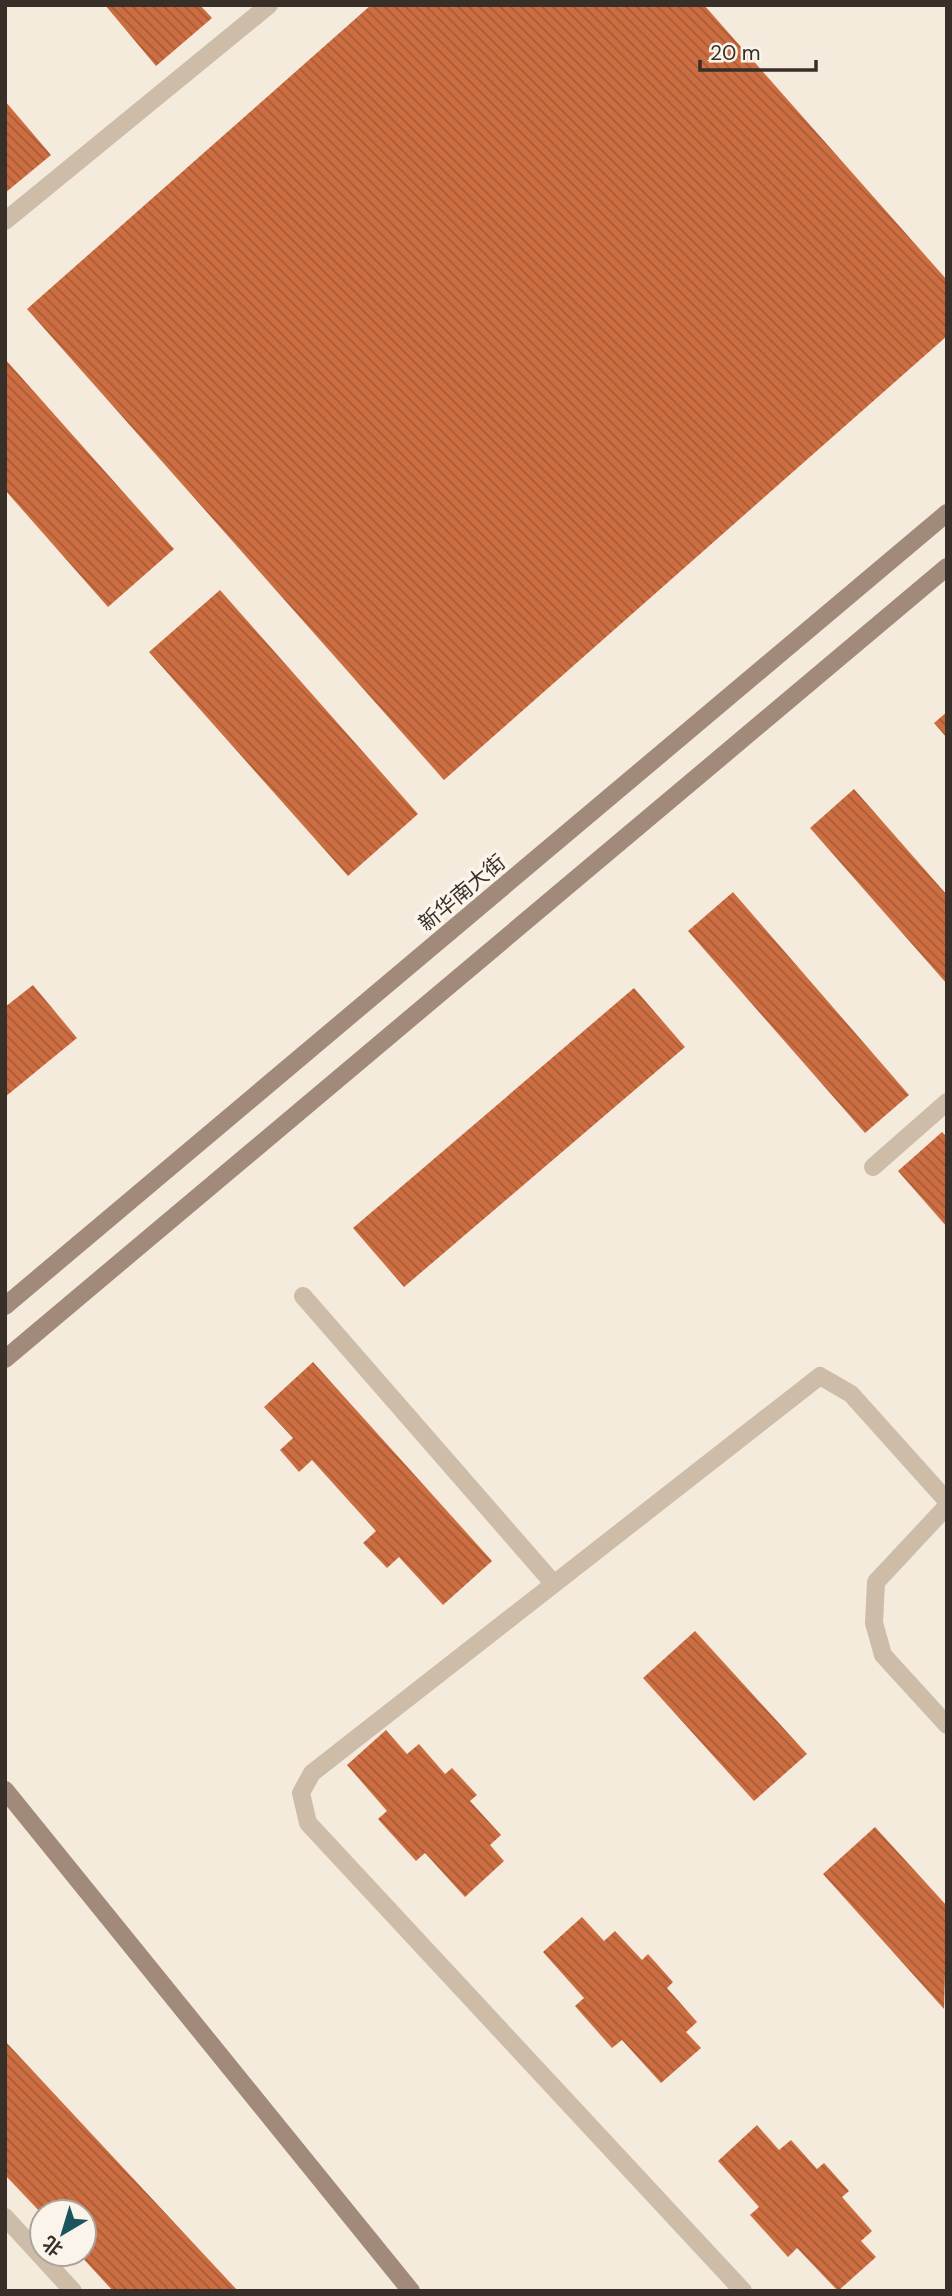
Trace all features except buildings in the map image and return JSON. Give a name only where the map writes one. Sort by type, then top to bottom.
[{"type":"main road","name":"新华南大街","points":[[5,1306],[947,513]]},
{"type":"main road","points":[[5,1359],[947,567]]},
{"type":"main road","points":[[5,1790],[411,2291]]},
{"type":"lane","points":[[5,220],[269,5]]},
{"type":"lane","points":[[873,1167],[947,1102]]},
{"type":"lane","points":[[303,1296],[554,1584]]},
{"type":"lane","points":[[744,2291],[308,1824],[301,1793],[312,1773],[820,1376],[851,1394],[947,1504],[876,1581],[874,1623],[883,1655],[947,1726]]},
{"type":"lane","points":[[5,2217],[73,2291]]}]
